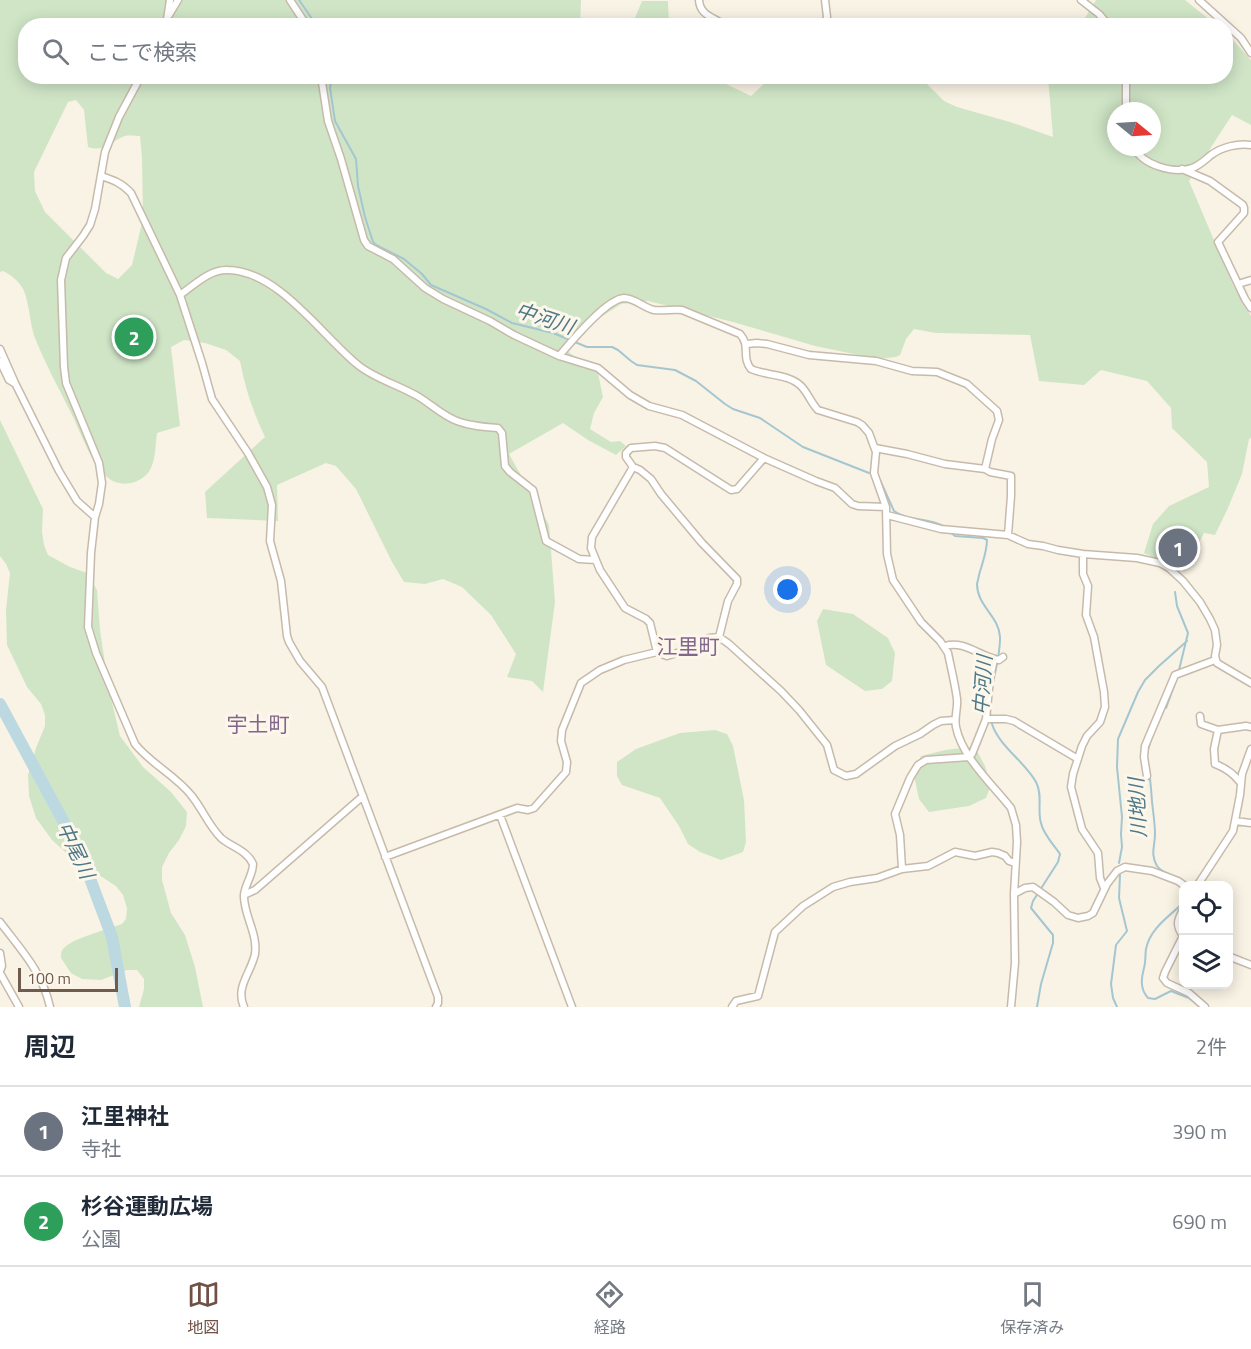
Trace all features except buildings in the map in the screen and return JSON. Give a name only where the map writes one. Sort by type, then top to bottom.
[{"type":"street","points":[[168,16],[170,0]]},
{"type":"street","points":[[168,16],[178,0]]},
{"type":"street","points":[[290,0],[302,18]]},
{"type":"street","points":[[699,0],[701,9],[713,18]]},
{"type":"street","points":[[825,0],[827,18]]},
{"type":"street","points":[[1081,0],[1102,18]]},
{"type":"street","points":[[1199,0],[1219,18]]},
{"type":"street","points":[[1233,31],[1251,53]]},
{"type":"street","points":[[137,84],[105,152],[90,225],[66,258],[61,280],[66,383],[99,463],[101,474],[101,492],[95,517],[89,579],[88,627],[96,653],[135,744],[142,753],[182,785],[214,830],[224,840],[251,858],[253,870],[244,895],[255,948],[254,959],[241,990],[244,1007]]},
{"type":"street","points":[[322,84],[328,121],[364,240],[368,246],[393,259],[425,288],[442,298],[558,356],[598,368],[630,395],[649,406],[682,415],[764,458],[835,488],[852,504],[886,507]]},
{"type":"street","points":[[1126,84],[1126,102]]},
{"type":"street","points":[[1140,156],[1167,169],[1190,169],[1198,166],[1218,150],[1237,145],[1251,145]]},
{"type":"street","points":[[1182,169],[1209,181],[1243,205],[1244,213],[1218,242],[1251,308]]},
{"type":"street","points":[[100,176],[117,181],[131,193],[180,295],[212,399],[248,453],[267,487],[272,505],[270,541],[281,581],[289,642],[300,661],[322,687],[438,997],[436,1007]]},
{"type":"street","points":[[180,295],[214,272],[227,270],[261,278],[289,298],[359,366],[418,397],[456,421],[468,425],[498,428],[502,432],[505,466],[532,490],[546,541],[579,559],[596,560]]},
{"type":"street","points":[[1238,284],[1251,280]]},
{"type":"street","points":[[558,356],[609,304],[621,298],[627,298],[651,309],[675,309],[737,332],[743,336],[747,344],[746,362],[751,369],[800,384],[818,410],[851,419],[862,425],[869,433],[876,452],[874,473],[886,507],[887,554],[893,580],[921,622],[945,646],[958,702],[956,727],[969,757],[1011,808],[1016,825],[1015,944],[1011,1007]]},
{"type":"street","points":[[747,344],[767,344],[809,355],[876,361],[912,371],[937,372],[961,381],[975,390],[997,411],[999,416],[985,469]]},
{"type":"street","points":[[0,349],[59,471],[77,501],[95,517]]},
{"type":"street","points":[[0,361],[9,380],[15,383]]},
{"type":"street","points":[[719,637],[728,601],[737,584],[737,579],[702,543],[651,479],[633,467],[626,453],[629,449],[655,446],[665,448],[731,490],[737,489],[764,458]]},
{"type":"street","points":[[875,448],[1011,476],[1008,535]]},
{"type":"street","points":[[633,467],[592,537],[591,548],[600,570],[625,608],[650,623],[657,652]]},
{"type":"street","points":[[886,515],[947,530],[1008,535],[1028,544],[1058,550],[1154,560],[1169,568],[1200,602],[1215,630],[1217,645],[1215,660]]},
{"type":"street","points":[[1083,554],[1083,574],[1088,586],[1086,615],[1094,637],[1105,707],[1100,722],[1084,741],[1071,787],[1082,829],[1098,853],[1104,888]]},
{"type":"street","points":[[385,857],[517,808],[528,810],[534,808],[566,772],[567,762],[560,737],[581,683],[600,670],[624,660],[657,652],[667,656],[687,650],[709,638],[719,637],[729,644],[781,691],[827,745],[834,770],[846,776],[856,774],[933,724],[955,720]]},
{"type":"street","points":[[902,869],[900,835],[895,814],[910,778],[918,765],[926,760],[969,757],[990,719],[990,678],[998,659],[969,647],[945,646]]},
{"type":"street","points":[[1215,660],[1251,683]]},
{"type":"street","points":[[1147,776],[1145,746],[1175,675],[1215,660]]},
{"type":"street","points":[[1200,716],[1201,724],[1218,730],[1251,727]]},
{"type":"street","points":[[990,719],[1014,721],[1078,759]]},
{"type":"street","points":[[1218,730],[1214,749],[1215,764],[1229,770],[1240,782]]},
{"type":"street","points":[[1200,881],[1230,837],[1240,795],[1240,782],[1251,749]]},
{"type":"street","points":[[244,895],[255,890],[363,796]]},
{"type":"street","points":[[500,815],[572,1007]]},
{"type":"street","points":[[1235,821],[1251,823]]},
{"type":"street","points":[[732,1007],[736,1001],[758,996],[775,933],[803,906],[832,887],[877,878],[902,869],[928,866],[955,852],[975,856],[998,853],[1015,863]]},
{"type":"street","points":[[1014,894],[1029,887],[1036,888],[1068,915],[1077,918],[1093,913],[1104,888],[1117,871],[1125,867],[1152,871],[1179,882]]},
{"type":"street","points":[[0,922],[38,971],[50,1007]]},
{"type":"street","points":[[1179,945],[1163,978],[1167,983],[1179,988]]},
{"type":"street","points":[[0,953],[2,966],[0,972],[19,1007]]},
{"type":"street","points":[[1233,958],[1251,965]]},
{"type":"street","points":[[1180,989],[1189,993],[1205,1007]]},
{"type":"green space","points":[[0,0],[581,0],[580,18],[18,18],[18,84],[726,84],[751,96],[764,84],[927,84],[944,101],[957,107],[1053,137],[1049,84],[1233,84],[1233,41],[1251,60],[1251,125],[1232,115],[1189,181],[1233,285],[1251,316],[1251,438],[1242,474],[1215,535],[1204,533],[1185,571],[1144,553],[1153,524],[1169,506],[1209,487],[1207,462],[1172,428],[1171,408],[1147,381],[1101,370],[1084,385],[1039,381],[1030,335],[936,333],[914,329],[906,339],[900,355],[878,359],[815,346],[733,322],[648,301],[621,304],[573,335],[567,351],[598,373],[603,397],[594,413],[590,429],[611,442],[620,441],[626,446],[616,455],[563,423],[509,454],[549,525],[555,602],[543,692],[532,681],[507,677],[516,654],[491,615],[462,587],[443,579],[425,584],[404,582],[356,489],[336,466],[326,463],[277,485],[278,521],[207,518],[205,492],[265,437],[250,400],[240,361],[226,350],[205,343],[184,340],[171,347],[180,426],[157,433],[153,462],[149,472],[141,479],[131,483],[121,483],[107,477],[90,453],[43,356],[33,333],[27,299],[23,289],[12,276],[3,271],[0,272]],"holes":[[[76,100],[84,110],[88,147],[99,148],[125,136],[140,136],[143,219],[132,265],[118,279],[106,273],[45,212],[35,191],[34,172],[68,102]]]},
{"type":"green space","points":[[1096,0],[1185,0],[1207,18],[1085,18]]},
{"type":"green space","points":[[642,1],[668,1],[669,18],[635,18]]},
{"type":"green space","points":[[0,420],[43,509],[42,532],[48,555],[87,573],[97,590],[109,690],[120,736],[143,767],[171,792],[187,812],[186,826],[162,867],[162,880],[171,913],[185,935],[195,967],[203,1007],[139,1007],[144,979],[137,970],[127,970],[101,980],[82,979],[71,973],[61,958],[62,950],[67,945],[122,924],[126,919],[127,908],[123,895],[116,886],[72,858],[52,840],[36,818],[29,796],[28,775],[45,726],[45,715],[41,704],[27,687],[7,645],[6,610],[10,573],[0,556]]},
{"type":"green space","points":[[823,609],[853,614],[888,638],[895,653],[892,681],[882,689],[865,691],[826,665],[817,621]]},
{"type":"green space","points":[[715,730],[727,734],[733,746],[744,800],[746,842],[743,852],[721,860],[700,852],[688,844],[660,798],[622,785],[617,776],[617,762],[636,749],[680,733]]},
{"type":"green space","points":[[970,747],[976,749],[991,785],[986,798],[969,806],[929,812],[919,799],[914,776],[921,756]]},
{"type":"waterway","name":"中河川","points":[[299,0],[311,18]]},
{"type":"waterway","name":"中河川","points":[[331,84],[335,121],[356,159],[358,186],[373,242],[404,259],[431,285],[512,323],[553,333],[587,347],[612,347],[637,365],[675,370],[696,381],[733,409],[760,418],[803,447],[869,473]]},
{"type":"waterway","name":"中河川","points":[[880,480],[894,511],[906,517],[934,522],[946,528]]},
{"type":"waterway","name":"中河川","points":[[950,532],[955,536],[987,540],[977,584],[980,599],[996,623],[1000,637],[991,692],[992,724],[1000,740],[1036,782],[1042,827],[1060,854],[1058,862],[1033,901],[1031,908],[1053,935],[1037,1007]]},
{"type":"waterway","points":[[1172,543],[1175,533],[1186,536],[1181,559]]},
{"type":"waterway","points":[[1175,592],[1177,606],[1188,633],[1179,670]]},
{"type":"waterway","points":[[1119,863],[1122,847],[1122,817],[1117,767],[1118,739],[1145,680],[1187,641]]},
{"type":"waterway","name":"川地川","points":[[1166,708],[1177,678]]},
{"type":"waterway","name":"中尾川","points":[[0,704],[80,852],[112,937],[125,1007]]},
{"type":"waterway","name":"川地川","points":[[1157,725],[1162,714]]},
{"type":"waterway","name":"川地川","points":[[1147,753],[1153,733]]},
{"type":"waterway","name":"川地川","points":[[1147,759],[1155,826],[1153,854],[1155,862],[1160,869],[1184,881]]},
{"type":"waterway","points":[[1117,1007],[1111,984],[1116,945],[1127,931],[1119,898],[1120,875]]},
{"type":"waterway","name":"川地川","points":[[1179,907],[1161,923],[1148,942],[1142,987],[1148,998],[1155,999],[1171,991],[1189,998],[1200,1007]]},
{"type":"place","name":"杉谷運動広場","points":[[134,337]]},
{"type":"place","name":"江里神社","points":[[1178,548]]},
{"type":"district","name":"江里町","points":[[688,646]]},
{"type":"district","name":"宇土町","points":[[258,724]]}]
